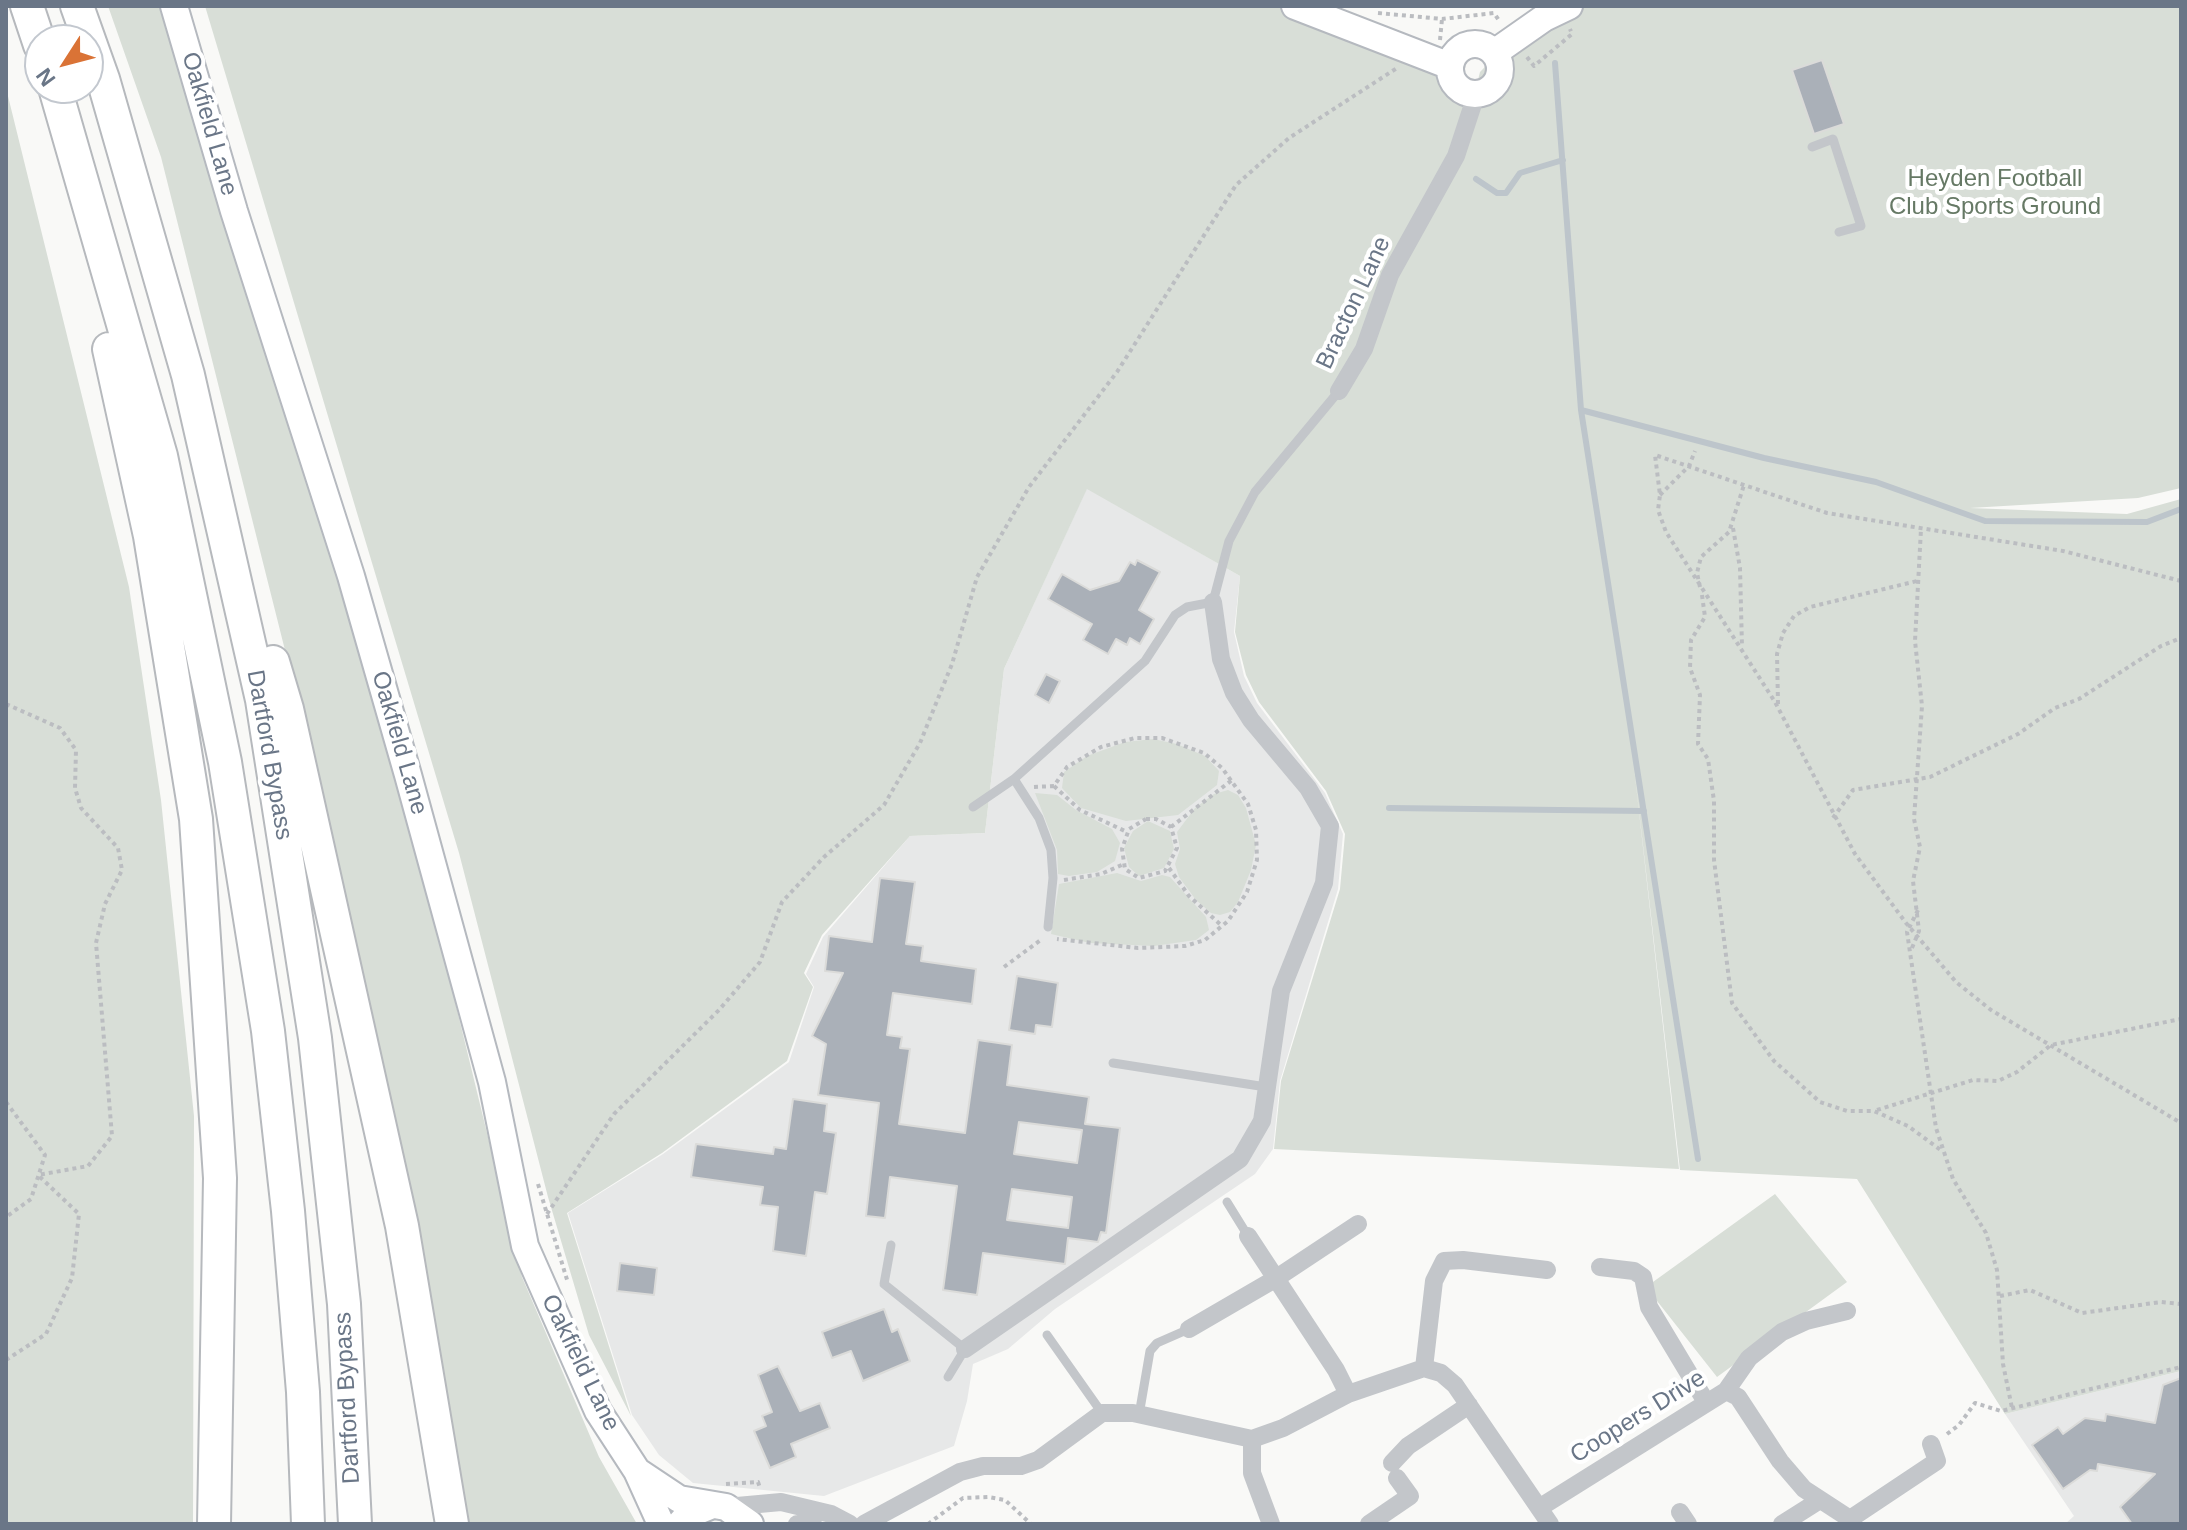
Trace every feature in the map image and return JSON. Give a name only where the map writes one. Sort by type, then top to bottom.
[{"type":"highway","name":"Dartford Bypass","points":[[77,6],[103,79],[188,375],[262,700],[315,1038],[344,1304],[355,1524]]},
{"type":"highway","name":"Dartford Bypass","points":[[59,104],[161,456],[225,762],[268,1031],[286,1196],[303,1392],[308,1524]]},
{"type":"highway","points":[[59,104],[150,536],[196,819],[220,1178],[214,1524]]},
{"type":"highway","points":[[188,375],[287,709],[402,1226],[452,1524]]},
{"type":"street","name":"Oakfield Lane","points":[[174,6],[234,211],[351,576],[408,775],[492,1082],[525,1246],[598,1411],[637,1471],[661,1524]]},
{"type":"street","points":[[1295,6],[1450,66]]},
{"type":"street","points":[[1503,46],[1497,80],[1489,91],[1476,95],[1458,87],[1450,66],[1457,52],[1469,45],[1503,46],[1565,7]]},
{"type":"street","name":"Bracton Lane","points":[[1339,391],[1364,349],[1390,275],[1456,156],[1476,95]]},
{"type":"street","points":[[965,1349],[1240,1159],[1262,1121],[1281,991],[1324,883],[1330,826],[1308,788],[1251,720],[1234,693],[1221,659],[1213,602]]},
{"type":"street","points":[[1189,1329],[1275,1279],[1358,1224]]},
{"type":"street","points":[[1248,1236],[1348,1394]]},
{"type":"street","points":[[1424,1368],[1434,1281],[1444,1261],[1463,1260],[1547,1270]]},
{"type":"street","points":[[1600,1267],[1634,1271],[1643,1277],[1649,1307],[1706,1402]]},
{"type":"street","points":[[1726,1391],[1749,1358],[1782,1332],[1847,1311]]},
{"type":"street","points":[[864,1524],[960,1472],[983,1466],[1021,1466],[1038,1460],[1102,1413],[1139,1415],[1252,1439],[1283,1428],[1348,1394],[1424,1368],[1449,1379],[1550,1524]]},
{"type":"street","name":"Coopers Drive","points":[[1539,1508],[1726,1391],[1738,1397],[1780,1461],[1804,1489],[1850,1522]]},
{"type":"street","points":[[1369,1524],[1410,1496],[1394,1471],[1408,1446],[1469,1405]]},
{"type":"street","points":[[1252,1439],[1252,1473],[1271,1524]]},
{"type":"street","points":[[1850,1522],[1937,1461],[1931,1444]]},
{"type":"street","name":"Oakfield Lane","points":[[637,1471],[679,1499],[718,1506],[750,1524]]},
{"type":"street","points":[[1782,1524],[1820,1500]]},
{"type":"street","points":[[680,1524],[688,1515],[718,1506],[781,1502],[831,1514],[850,1524]]},
{"type":"street","points":[[797,1524],[813,1524]]},
{"type":"lane","points":[[1812,147],[1833,139],[1861,226],[1839,232]]},
{"type":"lane","name":"Bracton Lane","points":[[1213,602],[1229,541],[1255,492],[1339,391]]},
{"type":"lane","points":[[973,807],[1017,784],[1145,661],[1175,615],[1187,607],[1213,602]]},
{"type":"lane","points":[[1017,784],[1047,835],[1053,880],[1048,927]]},
{"type":"lane","points":[[1113,1063],[1266,1087]]},
{"type":"lane","points":[[1227,1202],[1248,1236]]},
{"type":"lane","points":[[891,1245],[884,1284],[965,1349],[948,1377]]},
{"type":"lane","points":[[1139,1415],[1150,1351],[1157,1343],[1189,1329]]},
{"type":"lane","points":[[1047,1335],[1102,1413]]},
{"type":"path","points":[[1359,33],[1368,11],[1442,19],[1494,13],[1503,46],[1534,66],[1572,34],[1565,7]]},
{"type":"path","points":[[547,1214],[614,1114],[719,1010],[760,962],[782,902],[824,857],[884,805],[920,743],[952,664],[977,577],[1029,487],[1117,372],[1236,185],[1289,138],[1398,67]]},
{"type":"path","points":[[1660,495],[1689,466],[1695,451]]},
{"type":"path","points":[[2181,581],[2063,551],[1827,513],[1655,455],[1660,495],[1658,510],[1666,532],[1779,710],[1833,818],[1908,926],[1956,982],[1991,1010],[2181,1123]]},
{"type":"path","points":[[1742,648],[1740,568],[1732,526],[1744,485]]},
{"type":"path","points":[[1732,526],[1701,557],[1697,573],[1705,617],[1691,640],[1690,668],[1700,695],[1698,744],[1708,759],[1714,801],[1714,860],[1732,1003],[1774,1061],[1820,1102],[1847,1111],[1874,1111],[1929,1091],[1973,1080],[1998,1081],[2017,1072],[2051,1045],[2181,1019]]},
{"type":"path","points":[[1912,948],[1918,938],[1918,910],[1913,881],[1920,847],[1914,819],[1922,706],[1915,641],[1921,529]]},
{"type":"path","points":[[1779,710],[1777,654],[1783,633],[1794,616],[1810,607],[1917,581]]},
{"type":"path","points":[[1833,818],[1853,790],[1888,782],[1919,781],[2018,734],[2055,708],[2079,699],[2161,646],[2181,638]]},
{"type":"path","points":[[6,704],[60,728],[76,750],[75,788],[81,808],[118,848],[122,870],[105,904],[96,943],[112,1136],[88,1166],[38,1175]]},
{"type":"path","points":[[1004,967],[1044,936],[1106,947],[1154,948],[1196,943],[1222,926],[1247,892],[1258,849],[1253,818],[1232,780],[1204,753],[1169,740],[1146,737],[1122,741],[1091,752],[1067,767],[1054,786]]},
{"type":"path","points":[[1171,827],[1232,780]]},
{"type":"path","points":[[1017,784],[1054,786],[1080,810],[1127,832]]},
{"type":"path","points":[[1150,818],[1171,827],[1178,843],[1169,868],[1143,878],[1129,873],[1122,849],[1127,832],[1150,818]]},
{"type":"path","points":[[1053,880],[1089,877],[1124,864]]},
{"type":"path","points":[[1169,868],[1189,896],[1222,926]]},
{"type":"path","points":[[1918,910],[1908,926],[1929,1091],[1942,1151],[1953,1179],[1986,1233],[1997,1270],[2002,1351],[2012,1408]]},
{"type":"path","points":[[6,1102],[45,1155],[31,1199],[6,1217]]},
{"type":"path","points":[[1874,1111],[1908,1126],[1942,1151]]},
{"type":"path","points":[[6,1360],[46,1334],[72,1278],[79,1214],[38,1175]]},
{"type":"path","points":[[2000,1296],[2030,1290],[2082,1313],[2161,1302],[2181,1304]]},
{"type":"path","points":[[1931,1444],[1959,1425],[1975,1403],[2001,1411],[2181,1367]]},
{"type":"path","points":[[928,1524],[963,1498],[988,1497],[1005,1500],[1031,1524]]},
{"type":"shaded area","points":[[1087,488],[1240,576],[1234,632],[1244,676],[1257,703],[1325,793],[1343,834],[1338,889],[1280,1081],[1273,1149],[1255,1174],[1055,1309],[1008,1349],[973,1364],[967,1401],[954,1446],[824,1496],[693,1483],[659,1455],[632,1415],[568,1213],[663,1154],[789,1062],[814,987],[806,974],[823,937],[910,836],[985,833],[1004,669]]},
{"type":"shaded area","points":[[2181,1371],[2181,1524],[2065,1524],[2074,1516],[2005,1414]]},
{"type":"green space","points":[[108,6],[159,6],[307,477],[424,874],[522,1277],[599,1457],[637,1524],[460,1524],[293,682],[161,157]]},
{"type":"green space","name":"Heyden Football Club Sports Ground","points":[[205,6],[1289,6],[1452,64],[1473,81],[1478,80],[1480,72],[1512,39],[1572,6],[2181,6],[2181,488],[2138,498],[1970,508],[2127,514],[2181,499],[2181,1371],[2005,1414],[1857,1179],[1680,1170],[1632,749],[1679,1169],[1274,1149],[1281,1081],[1340,889],[1345,834],[1326,791],[1259,702],[1246,675],[1235,632],[1240,576],[1087,489],[1004,669],[985,833],[910,836],[822,935],[804,973],[813,987],[787,1061],[662,1153],[567,1213],[631,1416],[589,1335],[548,1197],[459,853]]},
{"type":"green space","points":[[6,88],[129,587],[161,800],[194,1116],[193,1524],[6,1524]]},
{"type":"green space","points":[[1153,739],[1177,744],[1205,756],[1219,771],[1217,785],[1178,815],[1126,821],[1081,808],[1062,788],[1064,772],[1087,756],[1125,742]]},
{"type":"green space","points":[[1228,790],[1238,795],[1246,808],[1256,845],[1251,870],[1238,902],[1230,912],[1220,915],[1211,913],[1196,900],[1179,877],[1175,864],[1180,849],[1177,832],[1195,808],[1214,794]]},
{"type":"green space","points":[[1035,793],[1057,795],[1076,810],[1112,829],[1120,843],[1115,861],[1097,872],[1069,876],[1058,874],[1057,850]]},
{"type":"green space","points":[[1148,821],[1170,831],[1174,849],[1164,868],[1139,876],[1129,867],[1124,848],[1133,831]]},
{"type":"green space","points":[[1117,873],[1141,881],[1162,875],[1170,877],[1206,917],[1209,930],[1196,940],[1154,946],[1090,943],[1051,934],[1059,884]]},
{"type":"green space","points":[[1775,1194],[1847,1282],[1717,1377],[1646,1287]]},
{"type":"building","points":[[1822,60],[1844,124],[1814,134],[1792,70]]},
{"type":"building","points":[[1137,560],[1160,572],[1139,610],[1154,619],[1140,644],[1130,638],[1127,645],[1116,639],[1108,654],[1083,640],[1092,624],[1048,599],[1062,574],[1090,590],[1119,581],[1130,562],[1135,565]]},
{"type":"building","points":[[1046,674],[1060,681],[1049,703],[1035,695]]},
{"type":"building","points":[[880,878],[915,882],[906,944],[923,946],[921,961],[976,969],[972,1004],[893,993],[887,1035],[902,1037],[900,1048],[910,1049],[899,1124],[965,1133],[978,1040],[1012,1045],[1007,1085],[1089,1097],[1085,1124],[1120,1128],[1106,1233],[1101,1232],[1098,1242],[1068,1238],[1065,1264],[983,1253],[977,1295],[943,1290],[957,1186],[890,1177],[885,1218],[866,1216],[879,1103],[818,1095],[826,1044],[812,1036],[843,973],[825,971],[829,936],[872,942]],"holes":[[[1019,1122],[1082,1130],[1077,1163],[1014,1154]],[[1012,1189],[1072,1197],[1068,1228],[1007,1220]]]},
{"type":"building","points":[[1017,976],[1058,983],[1052,1027],[1036,1025],[1035,1034],[1009,1030]]},
{"type":"building","points":[[793,1099],[827,1104],[824,1131],[836,1133],[827,1194],[815,1192],[806,1256],[773,1251],[778,1207],[760,1205],[763,1187],[691,1177],[696,1144],[773,1154],[774,1147],[786,1149]]},
{"type":"building","points":[[620,1263],[657,1268],[654,1295],[617,1291]]},
{"type":"building","points":[[884,1309],[892,1332],[898,1329],[910,1361],[863,1381],[851,1351],[832,1358],[822,1332]]},
{"type":"building","points":[[778,1366],[800,1411],[820,1403],[830,1428],[791,1444],[796,1457],[770,1468],[754,1431],[766,1426],[762,1416],[772,1412],[758,1375]]},
{"type":"building","points":[[2181,1378],[2180,1524],[2132,1524],[2120,1507],[2155,1474],[2098,1464],[2097,1471],[2090,1470],[2063,1489],[2032,1445],[2058,1427],[2063,1434],[2085,1418],[2105,1421],[2106,1414],[2155,1423],[2163,1385]]},
{"type":"waterway","points":[[1555,63],[1581,410],[1764,458],[1876,482],[1985,521],[2147,522],[2181,509]]},
{"type":"waterway","points":[[1476,179],[1497,193],[1506,193],[1520,173],[1563,160]]},
{"type":"waterway","points":[[1581,410],[1698,1159]]},
{"type":"waterway","points":[[1389,808],[1644,811]]}]
